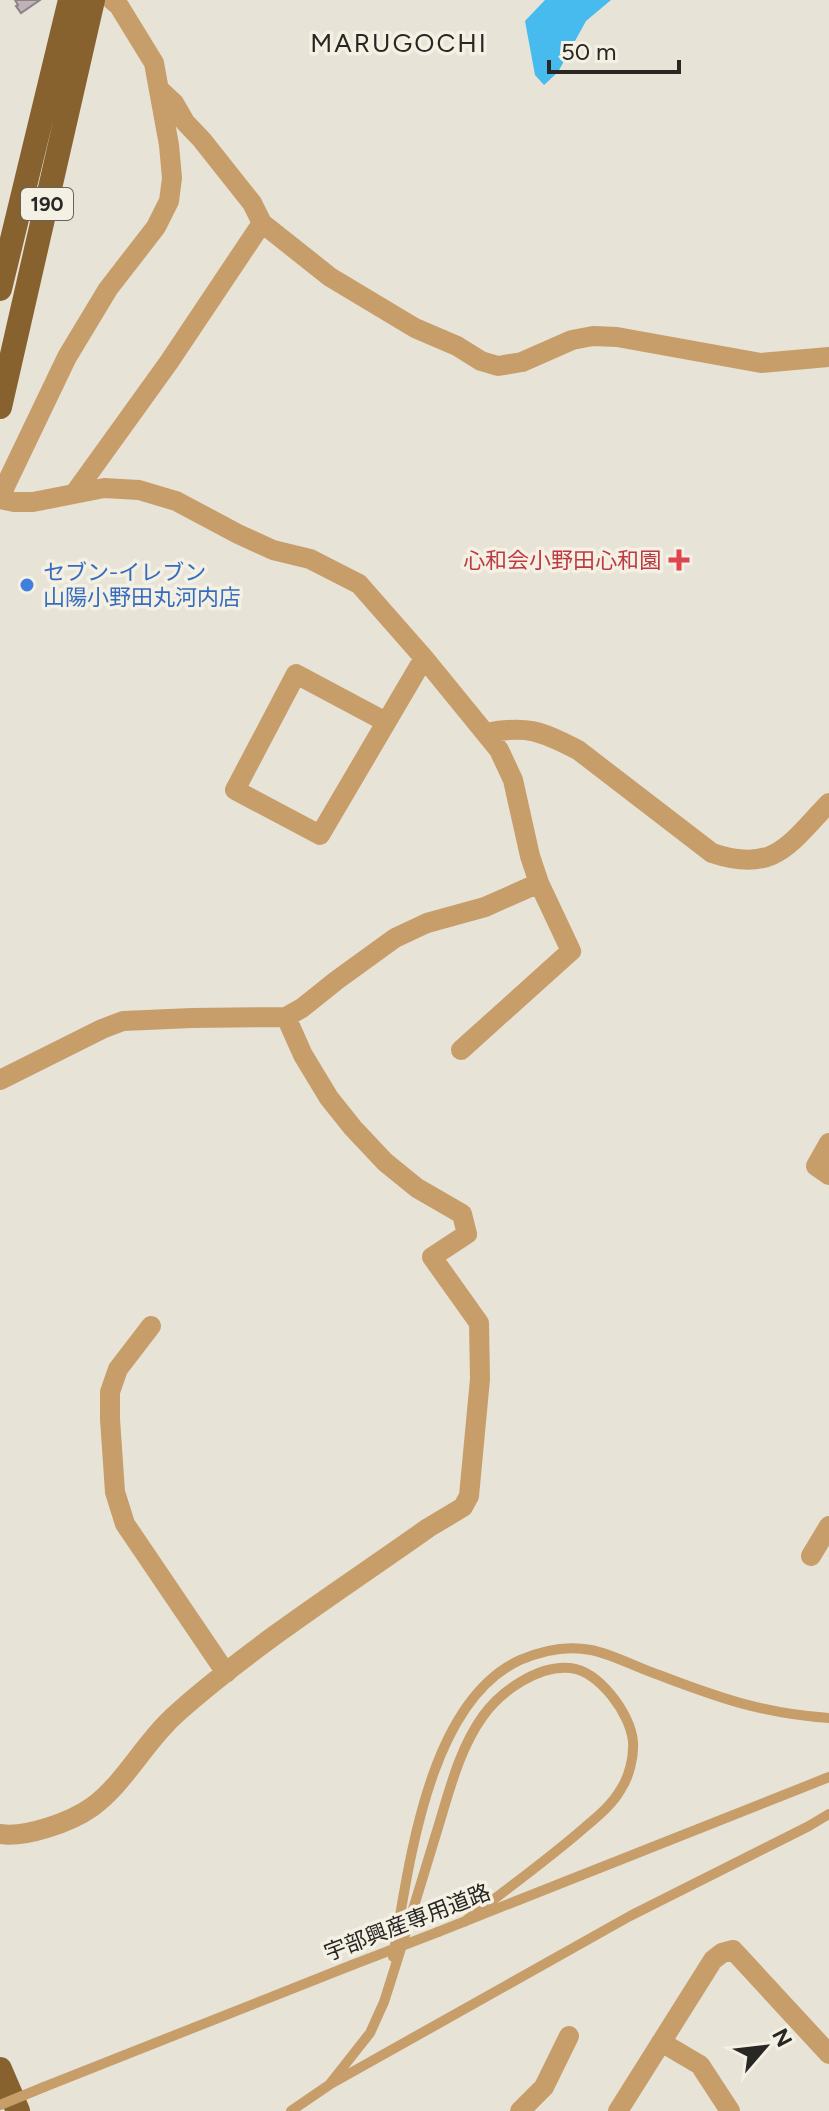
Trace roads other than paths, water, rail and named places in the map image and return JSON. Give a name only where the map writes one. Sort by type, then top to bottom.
[{"type":"highway","name":"190","points":[[0,289],[70,0]]},
{"type":"highway","name":"190","points":[[0,407],[93,0]]},
{"type":"highway","points":[[0,2069],[18,2111]]},
{"type":"street","points":[[112,0],[119,6],[154,63],[172,178],[169,201],[156,227],[108,289],[67,357],[0,498],[33,502],[104,488],[139,490],[176,501],[273,550],[310,559],[359,584],[424,658],[499,750],[513,780],[539,883],[571,951],[461,1050]]},
{"type":"street","points":[[159,89],[174,103],[185,122],[252,203],[262,223],[330,277],[415,328],[457,346],[481,361],[498,366],[522,362],[572,340],[593,336],[617,337],[761,363],[829,357]]},
{"type":"street","points":[[74,494],[169,362],[262,223]]},
{"type":"street","points":[[386,722],[296,674],[235,790],[320,835],[424,658]]},
{"type":"street","points":[[486,733],[511,728],[533,730],[555,738],[578,750],[712,853],[734,860],[754,861],[771,856],[787,846],[829,803]]},
{"type":"street","points":[[0,1080],[123,1021],[286,1017],[395,938],[427,923],[485,907],[539,883]]},
{"type":"street","points":[[0,1834],[8,1835],[64,1822],[90,1808],[113,1787],[166,1723],[226,1673],[428,1528],[463,1507],[469,1496],[480,1379],[479,1323],[432,1257],[467,1234],[462,1214],[417,1188],[385,1162],[353,1128],[329,1098],[303,1055],[286,1017]]},
{"type":"street","points":[[829,1143],[816,1166],[829,1175]]},
{"type":"street","points":[[151,1326],[118,1369],[110,1392],[115,1492],[125,1524],[226,1673]]},
{"type":"street","points":[[811,1556],[829,1526]]},
{"type":"street","points":[[618,2111],[713,1960],[733,1950],[829,2054]]},
{"type":"street","points":[[520,2111],[544,2087],[569,2036]]},
{"type":"street","points":[[661,2042],[700,2065],[730,2111]]},
{"type":"lane","points":[[384,2002],[413,1845],[437,1765],[470,1700],[493,1676],[538,1652],[567,1647],[593,1650],[723,1700],[795,1716],[829,1718]]},
{"type":"lane","points":[[329,2085],[370,2033],[384,2002],[461,1755],[483,1715],[503,1694],[540,1672],[571,1668],[593,1677],[613,1697],[627,1719],[633,1741],[631,1764],[622,1789],[567,1843],[464,1922]]},
{"type":"lane","name":"宇部興産専用道路","points":[[0,2105],[829,1777]]},
{"type":"lane","points":[[291,2111],[329,2085],[630,1916],[829,1814]]},
{"type":"water","points":[[545,0],[611,0],[586,21],[558,72],[544,85],[535,75],[525,21]]},
{"type":"place","name":"心和会小野田心和園","points":[[679,560]]},
{"type":"place","name":"セブン-イレブン 山陽小野田丸河内店","points":[[27,585]]},
{"type":"district","name":"MARUGOCHI","points":[[399,43]]}]
